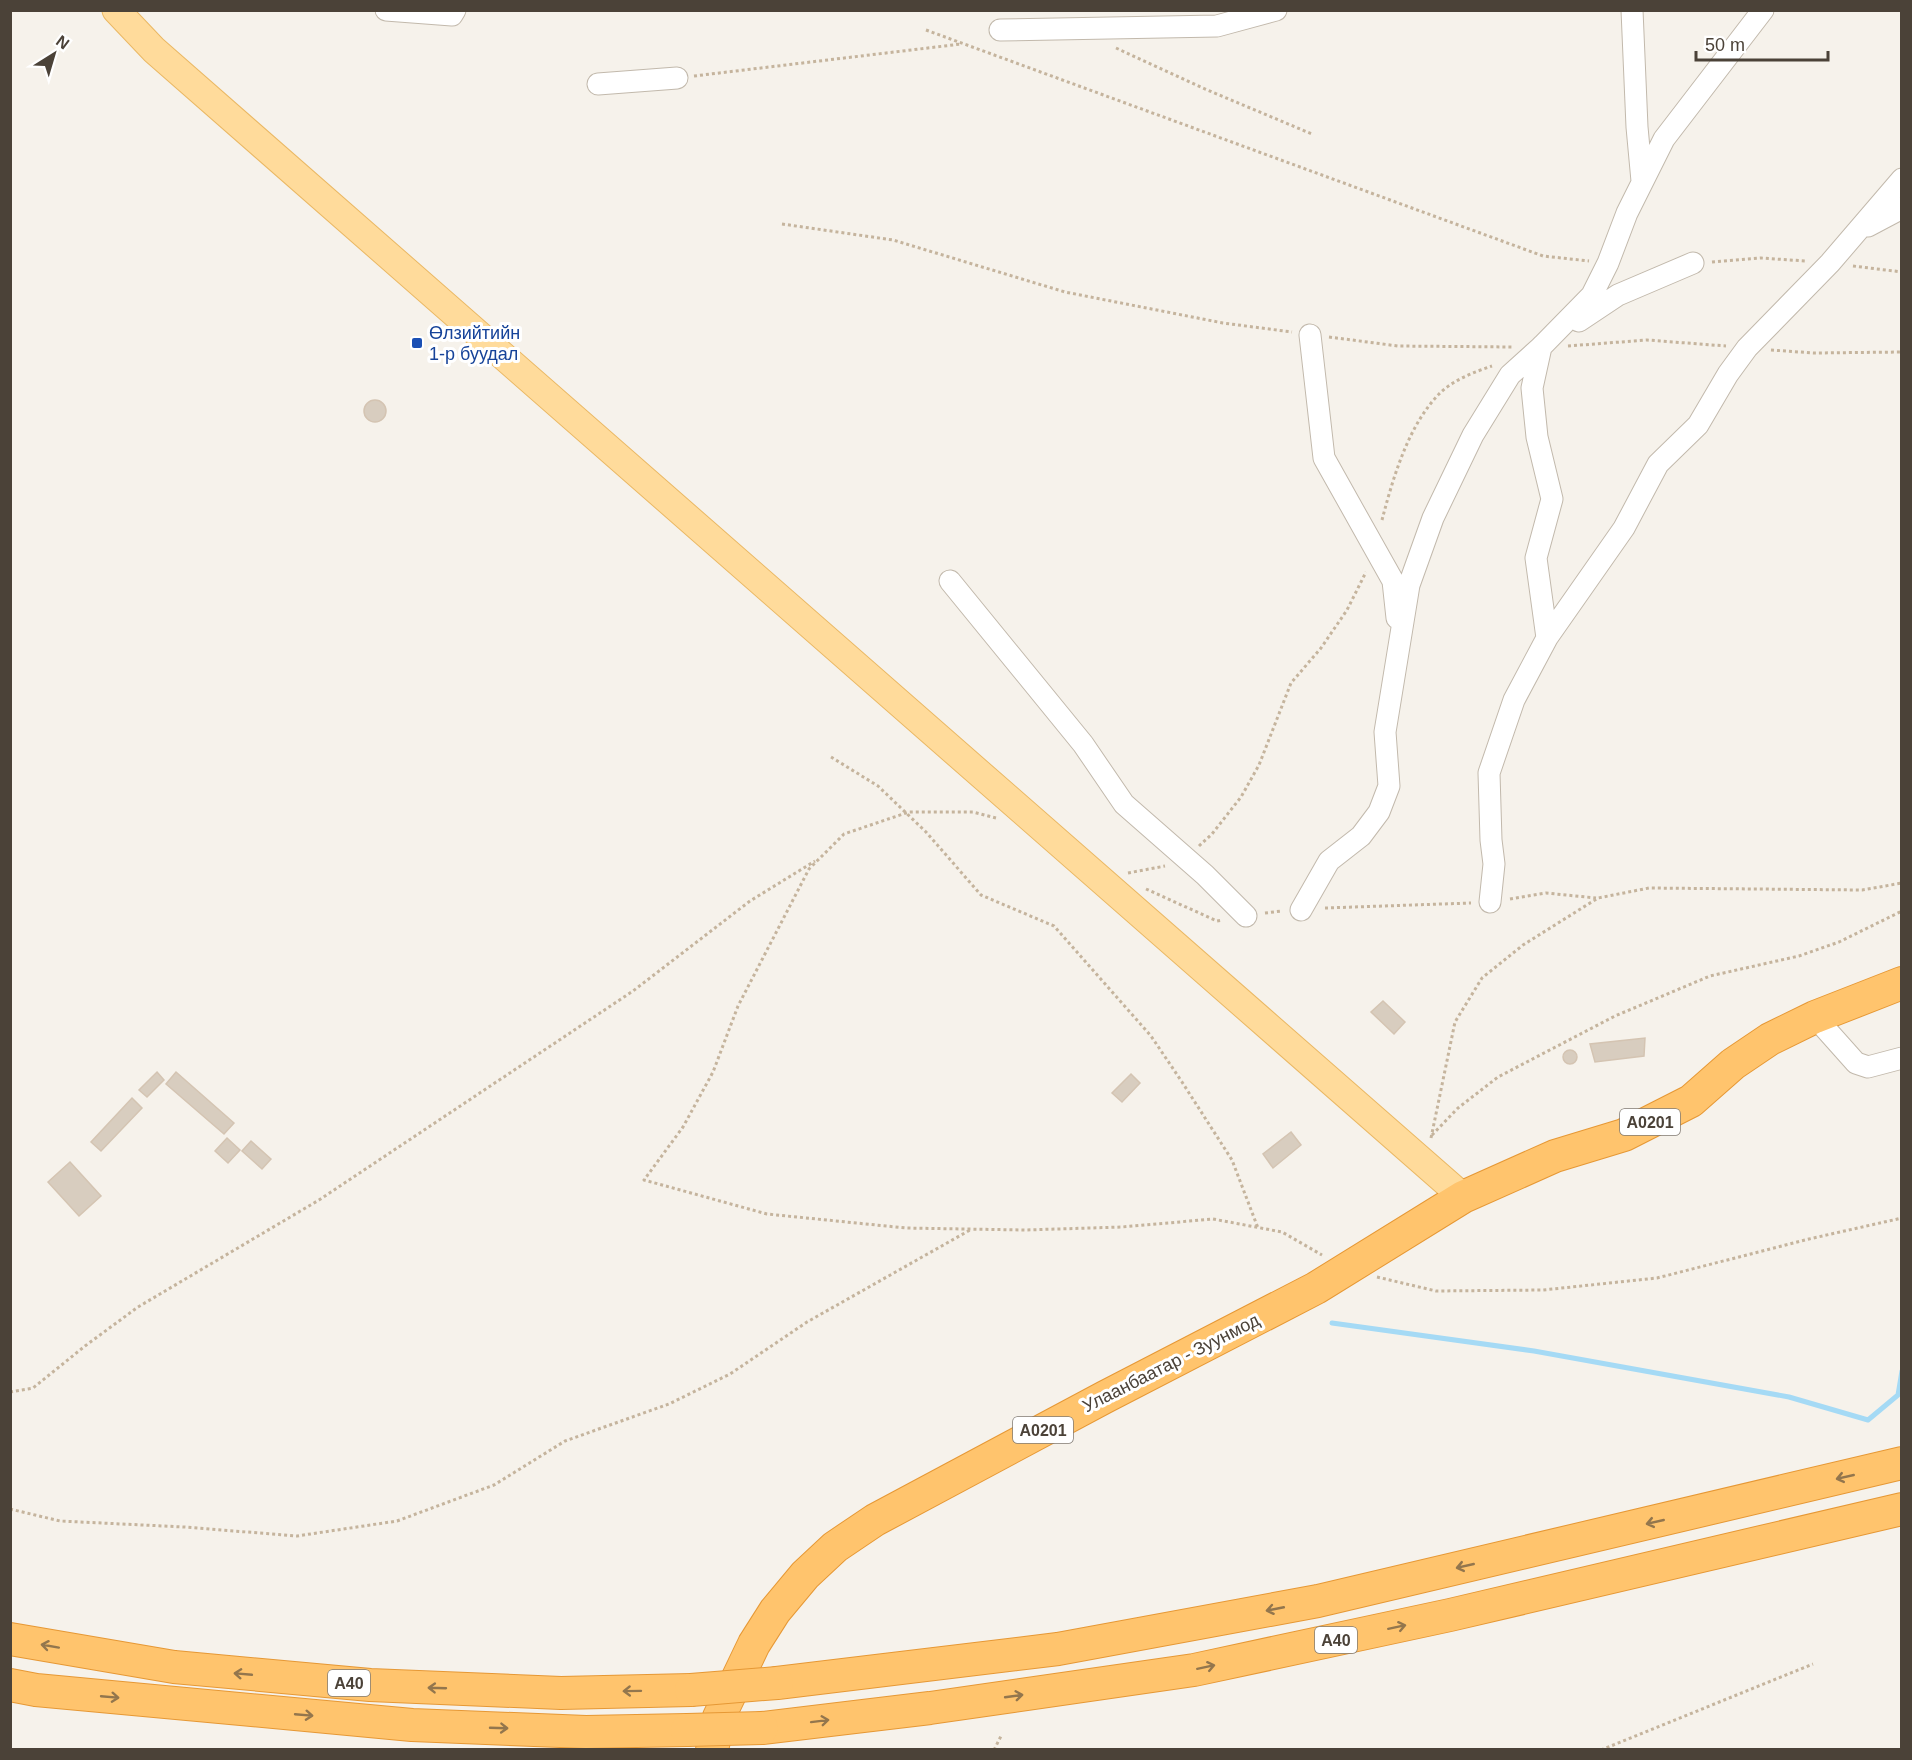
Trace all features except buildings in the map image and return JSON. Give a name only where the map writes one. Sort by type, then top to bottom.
[{"type":"highway","name":"A0201","points":[[1463,1197],[1555,1156],[1613,1117],[1679,1084],[1733,1064],[1770,1039],[1815,1017],[1902,982]]},
{"type":"highway","name":"Улаанбаатар - Зуунмод","points":[[712,1749],[719,1717],[754,1644],[775,1611],[805,1575],[835,1547],[874,1520],[1347,1270],[1463,1197]]},
{"type":"highway","name":"A40","points":[[10,1639],[174,1667],[370,1685],[561,1693],[691,1690],[777,1683],[1058,1649],[1318,1601],[1902,1463]]},
{"type":"highway","name":"A40","points":[[10,1685],[36,1690],[412,1725],[586,1732],[762,1728],[930,1708],[1194,1670],[1450,1615],[1902,1509]]},
{"type":"main road","points":[[116,10],[163,58],[1426,1148],[1463,1197]]},
{"type":"street","points":[[386,10],[452,15],[455,10]]},
{"type":"street","points":[[1000,30],[1217,26],[1276,10]]},
{"type":"street","points":[[1632,10],[1642,182]]},
{"type":"street","points":[[1301,910],[1329,861],[1361,836],[1379,812],[1389,786],[1385,732],[1409,585],[1433,518],[1473,435],[1510,375],[1592,296],[1664,138],[1763,10]]},
{"type":"street","points":[[598,84],[677,78]]},
{"type":"street","points":[[1490,902],[1494,864],[1489,773],[1514,700],[1547,638],[1624,528],[1658,464],[1698,425],[1728,374],[1747,348],[1830,264],[1902,179]]},
{"type":"street","points":[[1856,232],[1902,208]]},
{"type":"street","points":[[1547,638],[1536,558],[1552,499],[1538,436],[1532,388],[1541,347],[1618,295],[1693,263]]},
{"type":"street","points":[[1310,335],[1324,458],[1393,581],[1400,639]]},
{"type":"street","points":[[950,581],[1083,744],[1124,804],[1205,875],[1246,916]]},
{"type":"street","points":[[1815,1017],[1856,1063],[1868,1067],[1902,1058]]},
{"type":"path","points":[[926,30],[1543,256],[1608,263]]},
{"type":"path","points":[[677,78],[963,44]]},
{"type":"path","points":[[1110,45],[1205,89],[1312,134]]},
{"type":"path","points":[[782,224],[893,240],[1065,292],[1223,323],[1398,346],[1541,347],[1647,340],[1814,353],[1902,352]]},
{"type":"path","points":[[1693,263],[1761,258],[1902,272]]},
{"type":"path","points":[[1198,846],[1212,834],[1241,797],[1259,765],[1291,683],[1321,648],[1347,610],[1364,578],[1393,480],[1417,424],[1440,393],[1471,373],[1501,364]]},
{"type":"path","points":[[831,757],[878,786],[927,832],[981,895],[1054,926],[1151,1036],[1232,1160],[1258,1228]]},
{"type":"path","points":[[1003,820],[973,812],[909,812],[844,834],[809,869],[738,1006],[713,1072],[683,1127],[644,1180],[767,1214],[906,1228],[1026,1230],[1122,1227],[1212,1220],[1282,1232],[1347,1270],[1436,1292],[1543,1290],[1658,1278],[1809,1239],[1902,1218]]},
{"type":"path","points":[[10,1392],[33,1388],[84,1346],[138,1307],[319,1200],[633,991],[750,901],[822,856]]},
{"type":"path","points":[[1127,874],[1163,867],[1173,862]]},
{"type":"path","points":[[1426,1148],[1455,1022],[1482,978],[1522,945],[1598,898],[1649,888],[1862,890],[1902,884]]},
{"type":"path","points":[[1426,1148],[1458,1108],[1498,1077],[1615,1016],[1710,976],[1799,956],[1839,942],[1902,911]]},
{"type":"path","points":[[10,1509],[60,1521],[184,1527],[297,1536],[397,1521],[494,1485],[565,1441],[669,1404],[730,1374],[807,1322],[972,1229]]},
{"type":"path","points":[[1601,1749],[1813,1664]]},
{"type":"path","points":[[994,1749],[1001,1736]]},
{"type":"waterway","points":[[1332,1323],[1534,1351],[1789,1397],[1868,1420],[1898,1395],[1902,1371]]},
{"type":"place","name":"Өлзийтийн 1-р буудал","points":[[417,343]]}]
